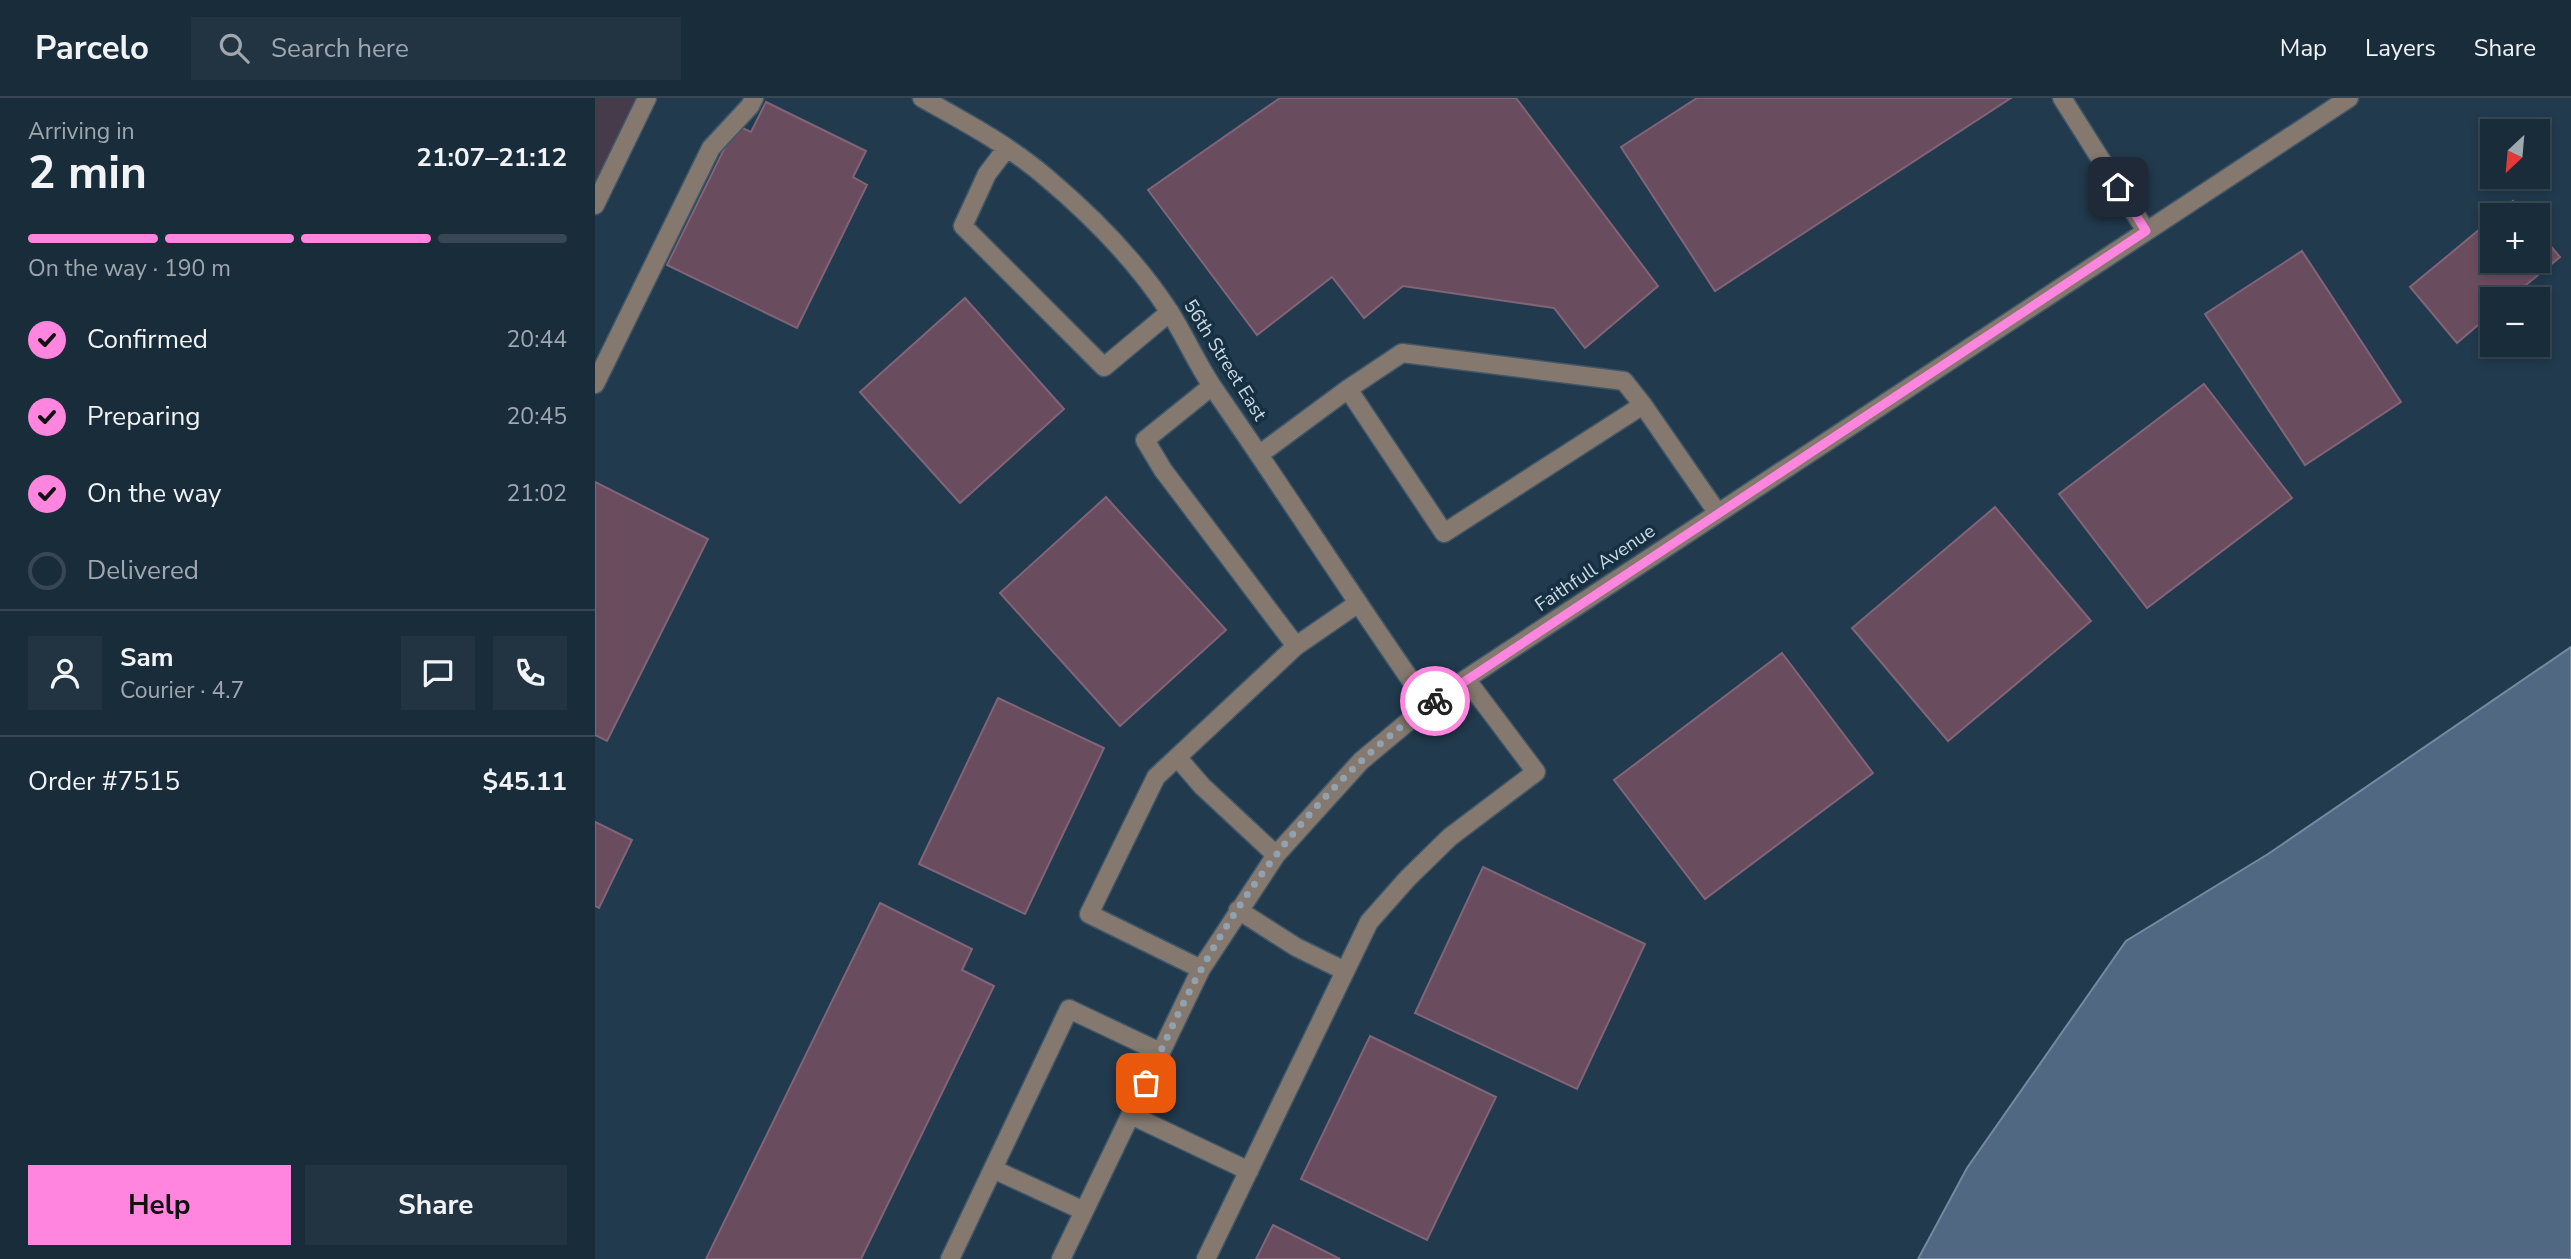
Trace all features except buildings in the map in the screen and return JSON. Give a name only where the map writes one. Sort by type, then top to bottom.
[{"type":"street","points":[[595,205],[647,98]]},
{"type":"street","points":[[595,384],[711,148],[750,106],[754,98]]},
{"type":"street","name":"56th Street East","points":[[922,98],[982,132],[1047,178],[1104,232],[1153,288],[1170,312],[1212,386],[1260,454],[1357,604],[1428,705]]},
{"type":"street","points":[[2062,98],[2146,231]]},
{"type":"street","name":"Faithfull Avenue","points":[[1061,1259],[1201,969],[1276,855],[1361,761],[1428,705],[1466,679],[2349,98]]},
{"type":"street","points":[[1006,149],[987,174],[963,226],[1104,368],[1170,312]]},
{"type":"street","points":[[1260,454],[1402,353],[1624,381],[1717,512]]},
{"type":"street","points":[[1212,386],[1145,440],[1163,470],[1296,646]]},
{"type":"street","points":[[1348,389],[1444,533],[1643,405]]},
{"type":"street","points":[[1201,969],[1089,914],[1156,776],[1296,646],[1357,604]]},
{"type":"street","points":[[1206,1259],[1369,922],[1408,878],[1450,837],[1536,772],[1466,679]]},
{"type":"street","points":[[1177,757],[1202,786],[1276,855]]},
{"type":"street","points":[[1238,910],[1296,947],[1345,971]]},
{"type":"street","points":[[950,1259],[1069,1009],[1160,1052]]},
{"type":"street","points":[[1131,1115],[1249,1171]]},
{"type":"street","points":[[993,1169],[1084,1212]]},
{"type":"shaded area","points":[[595,98],[647,98],[595,205]]},
{"type":"water","points":[[2571,647],[2571,1259],[1918,1259],[1967,1168],[2126,941],[2268,854]]},
{"type":"way so far","points":[[1146,1083],[1201,969],[1282,846],[1361,761],[1435,701]]},
{"type":"route","points":[[1435,701],[1717,512],[2146,231],[2118,187]]}]
